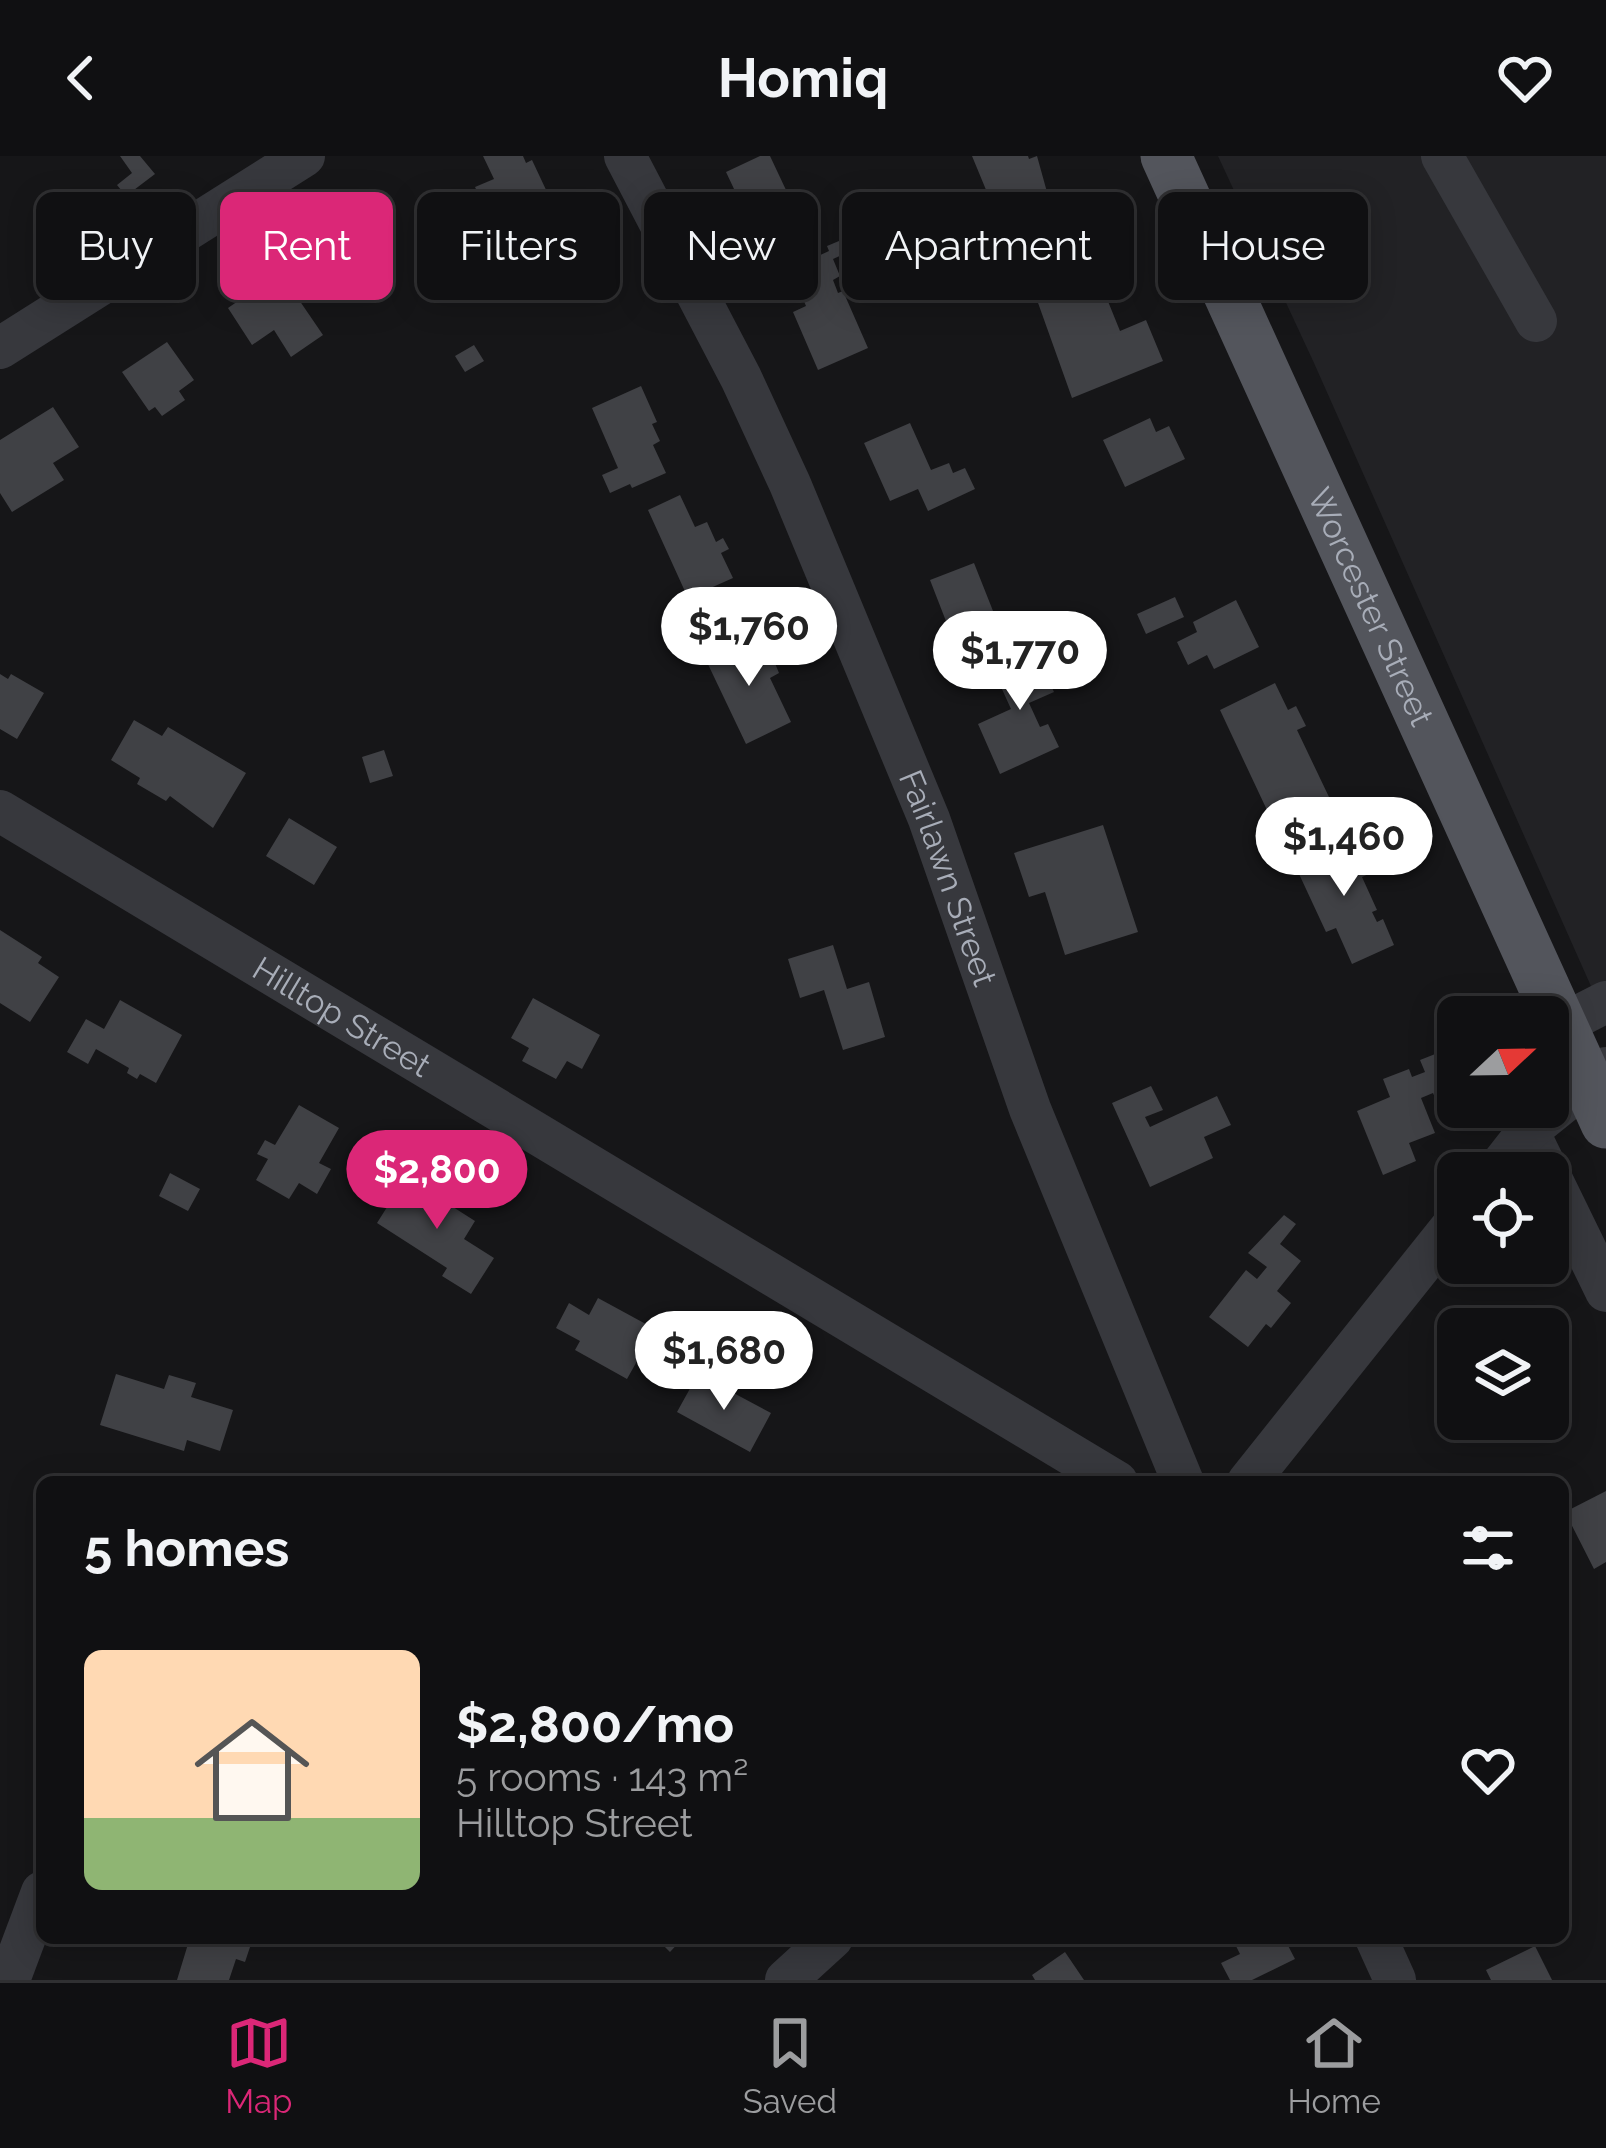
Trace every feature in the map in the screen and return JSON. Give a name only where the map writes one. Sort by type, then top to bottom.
[{"type":"main road","name":"Worcester Street","points":[[1166,156],[1583,1013],[1600,1090]]},
{"type":"street","points":[[0,348],[304,156]]},
{"type":"street","name":"Fairlawn Street","points":[[626,156],[741,378],[798,503],[928,819],[1030,1109],[1181,1476]]},
{"type":"street","points":[[1442,156],[1536,321]]},
{"type":"street","name":"Hilltop Street","points":[[0,811],[1107,1476]]},
{"type":"street","points":[[1512,1152],[1528,1131],[1600,1090]]},
{"type":"street","points":[[1528,1131],[1606,1291]]},
{"type":"street","points":[[1253,1476],[1437,1245]]},
{"type":"street","points":[[9,1980],[36,1908]]},
{"type":"street","points":[[786,1980],[825,1944]]},
{"type":"street","points":[[1379,1944],[1395,1980]]},
{"type":"shaded area","points":[[1218,156],[1606,156],[1606,1020],[1285,300],[1368,300],[1368,192],[1235,192]]},
{"type":"building","points":[[120,156],[140,156],[155,174],[131,192],[123,192],[117,185],[132,173]]},
{"type":"building","points":[[483,156],[523,156],[526,163],[532,160],[547,192],[477,192],[475,187],[494,179]]},
{"type":"building","points":[[770,156],[787,192],[735,192],[726,172]]},
{"type":"building","points":[[972,156],[1037,156],[1047,192],[987,192]]},
{"type":"building","points":[[839,241],[842,255],[833,259],[840,276],[833,280],[868,348],[818,370],[793,312],[806,306],[803,300],[818,300],[818,256],[829,251],[827,246]]},
{"type":"building","points":[[240,300],[299,300],[323,335],[291,357],[274,330],[252,345],[228,308]]},
{"type":"building","points":[[1037,300],[1107,300],[1120,331],[1146,320],[1163,361],[1072,398]]},
{"type":"building","points":[[167,342],[194,380],[179,391],[185,400],[162,416],[155,407],[149,411],[122,372]]},
{"type":"building","points":[[474,345],[484,361],[465,372],[455,356]]},
{"type":"building","points":[[641,386],[657,422],[652,424],[660,441],[653,445],[666,473],[610,493],[602,475],[618,468],[592,408]]},
{"type":"building","points":[[53,407],[79,447],[53,463],[64,480],[12,512],[0,493],[0,440]]},
{"type":"building","points":[[1150,418],[1156,432],[1169,426],[1185,459],[1125,487],[1103,440]]},
{"type":"building","points":[[910,423],[931,470],[949,463],[953,473],[965,468],[975,489],[928,511],[918,489],[890,501],[864,443]]},
{"type":"building","points":[[680,495],[695,527],[707,522],[716,542],[723,538],[729,549],[721,553],[733,578],[688,598],[648,510]]},
{"type":"building","points":[[974,563],[995,616],[951,634],[930,580]]},
{"type":"building","points":[[1175,597],[1184,617],[1146,634],[1137,614]]},
{"type":"building","points":[[1236,600],[1259,647],[1214,669],[1207,655],[1188,665],[1177,642],[1197,632],[1193,622]]},
{"type":"building","points":[[751,637],[762,661],[772,656],[779,673],[770,678],[791,722],[746,744],[705,658]]},
{"type":"building","points":[[1034,648],[1038,658],[1048,653],[1053,664],[1043,669],[1054,692],[1029,703],[1040,727],[1048,724],[1059,747],[1000,774],[978,724],[1011,709],[992,667]]},
{"type":"building","points":[[0,674],[8,679],[11,674],[44,693],[17,739],[0,729]]},
{"type":"building","points":[[1275,683],[1288,710],[1296,706],[1306,726],[1297,730],[1329,797],[1273,823],[1220,710]]},
{"type":"building","points":[[134,720],[162,736],[168,727],[246,773],[213,828],[170,796],[166,801],[137,784],[140,778],[111,760]]},
{"type":"building","points":[[384,750],[393,776],[370,783],[362,757]]},
{"type":"building","points":[[289,818],[337,847],[314,885],[266,856]]},
{"type":"building","points":[[1103,825],[1138,932],[1065,955],[1045,892],[1029,897],[1014,853]]},
{"type":"building","points":[[1345,838],[1353,857],[1362,853],[1371,873],[1362,877],[1377,910],[1372,912],[1377,922],[1383,919],[1394,945],[1352,964],[1336,928],[1326,932],[1293,861]]},
{"type":"building","points":[[0,930],[42,957],[38,963],[59,977],[30,1022],[0,1003]]},
{"type":"building","points":[[833,945],[847,989],[869,982],[885,1037],[843,1050],[824,990],[800,998],[788,959]]},
{"type":"building","points":[[533,998],[600,1035],[582,1069],[567,1061],[556,1079],[522,1061],[529,1048],[511,1038]]},
{"type":"building","points":[[120,1000],[182,1035],[156,1083],[140,1074],[137,1079],[127,1073],[129,1068],[96,1049],[88,1064],[67,1052],[86,1019],[104,1029]]},
{"type":"building","points":[[1437,1053],[1437,1102],[1433,1093],[1421,1098],[1435,1133],[1409,1143],[1416,1161],[1383,1175],[1357,1111],[1390,1097],[1383,1079],[1409,1069],[1412,1077],[1425,1072],[1420,1060]]},
{"type":"building","points":[[1151,1086],[1163,1110],[1145,1117],[1150,1127],[1217,1096],[1231,1125],[1204,1137],[1213,1158],[1150,1187],[1112,1103]]},
{"type":"building","points":[[299,1105],[339,1128],[319,1163],[331,1169],[317,1194],[299,1183],[289,1199],[256,1180],[268,1159],[257,1154],[265,1140],[275,1145]]},
{"type":"building","points":[[170,1173],[200,1189],[188,1211],[159,1196]]},
{"type":"building","points":[[406,1177],[422,1188],[427,1179],[447,1192],[442,1200],[475,1221],[464,1239],[494,1258],[471,1294],[442,1276],[447,1268],[377,1223]]},
{"type":"building","points":[[1284,1215],[1296,1224],[1280,1244],[1301,1261],[1277,1291],[1291,1303],[1248,1347],[1209,1317],[1246,1270],[1257,1279],[1267,1267],[1248,1253]]},
{"type":"building","points":[[598,1298],[655,1329],[627,1379],[575,1350],[580,1341],[556,1328],[569,1303],[589,1315]]},
{"type":"building","points":[[116,1374],[164,1389],[169,1375],[196,1383],[191,1397],[233,1410],[220,1451],[187,1440],[184,1451],[100,1425]]},
{"type":"building","points":[[698,1374],[771,1413],[750,1452],[677,1412]]},
{"type":"building","points":[[1606,1491],[1606,1562],[1594,1569],[1569,1520],[1569,1510]]},
{"type":"building","points":[[188,1944],[251,1944],[245,1962],[236,1959],[229,1980],[177,1980]]},
{"type":"building","points":[[1235,1944],[1287,1944],[1295,1959],[1252,1980],[1230,1980],[1221,1963],[1240,1954]]},
{"type":"building","points":[[1535,1946],[1552,1980],[1491,1980],[1486,1970]]},
{"type":"building","points":[[1065,1952],[1084,1980],[1035,1980],[1032,1975]]}]
